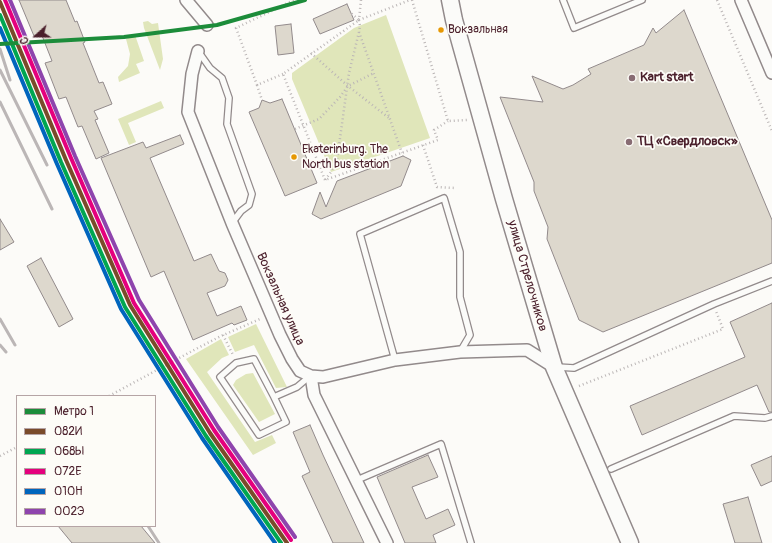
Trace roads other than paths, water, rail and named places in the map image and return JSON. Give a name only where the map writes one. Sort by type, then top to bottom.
[{"type":"main road","name":"улица Стрелочников","points":[[450,0],[454,20],[504,199],[554,367],[630,543]]},
{"type":"street","points":[[186,0],[207,25]]},
{"type":"street","points":[[741,0],[772,73]]},
{"type":"street","name":"Вокзальная улица","points":[[198,51],[192,74],[188,112],[232,223],[280,335],[300,371],[311,376]]},
{"type":"street","points":[[387,543],[314,395],[311,376],[323,377],[394,360],[460,352],[527,350],[554,367]]},
{"type":"lane","points":[[563,0],[574,28],[642,0]]},
{"type":"lane","points":[[198,51],[210,68],[222,78],[230,98],[227,124],[252,194],[249,205],[241,211],[232,223]]},
{"type":"lane","points":[[394,360],[360,234],[444,198],[460,252],[460,297],[470,335],[460,352]]},
{"type":"lane","points":[[554,367],[574,368],[714,304],[772,281]]},
{"type":"lane","points":[[254,359],[274,397],[286,422],[259,435],[220,377],[236,363],[254,359]]},
{"type":"lane","points":[[274,397],[296,387],[311,376]]},
{"type":"lane","points":[[611,470],[734,416],[765,418],[772,416]]},
{"type":"lane","points":[[357,480],[441,444],[471,543]]},
{"type":"railway","points":[[0,49],[10,80]]},
{"type":"railway","points":[[0,70],[47,165]]},
{"type":"railway","points":[[0,102],[52,209]]},
{"type":"railway","points":[[0,319],[15,345]]},
{"type":"railway","points":[[0,345],[6,352]]},
{"type":"railway","points":[[149,527],[159,543]]},
{"type":"metro line","name":"1","points":[[0,44],[124,37],[217,25],[305,0]]},
{"type":"place","name":"Вокзальная","points":[[441,30]]},
{"type":"place","name":"Kart start","points":[[632,78]]},
{"type":"place","name":"ТЦ «Свердловск»","points":[[629,142]]},
{"type":"place","name":"Ekaterinburg. The North bus station","points":[[294,157]]}]
